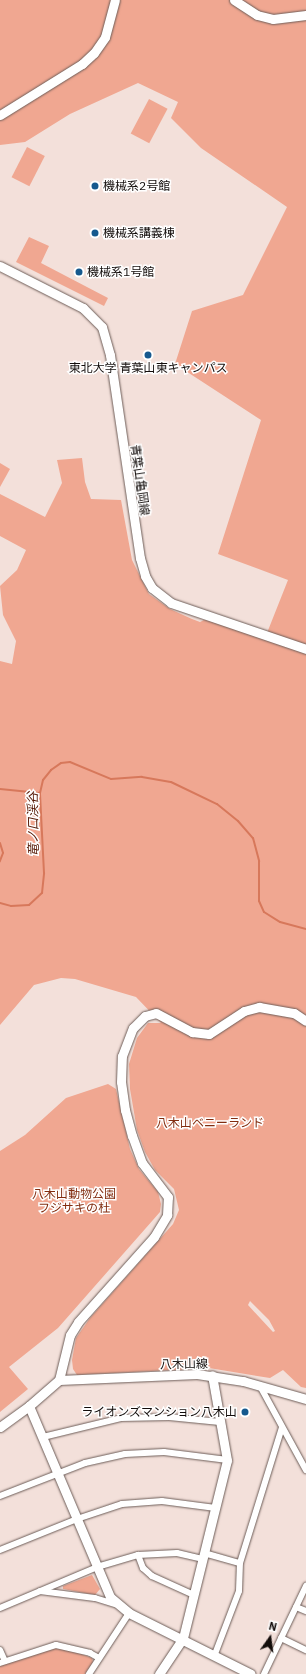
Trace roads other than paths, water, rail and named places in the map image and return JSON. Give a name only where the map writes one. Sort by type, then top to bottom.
[{"type":"street","points":[[0,115],[82,64],[94,53],[104,37],[115,0]]},
{"type":"street","points":[[234,0],[257,15],[273,20],[306,15]]},
{"type":"street","name":"青葉山亀岡線","points":[[0,266],[83,308],[102,327],[110,355],[140,558],[145,576],[152,588],[171,603],[306,649]]},
{"type":"street","points":[[0,1426],[29,1406],[59,1380],[70,1335],[78,1322],[154,1237],[167,1215],[168,1197],[142,1163],[125,1110],[122,1063],[126,1041],[133,1028],[145,1016],[156,1014],[192,1032],[209,1034],[244,1011],[259,1007],[286,1010],[306,1021]]},
{"type":"street","points":[[159,1674],[183,1638],[227,1460],[212,1375]]},
{"type":"street","name":"八木山線","points":[[59,1380],[212,1375],[260,1386],[306,1399]]},
{"type":"street","points":[[260,1386],[306,1470]]},
{"type":"street","points":[[29,1406],[110,1597],[116,1604],[129,1613],[183,1638],[251,1674]]},
{"type":"street","points":[[43,1436],[87,1424],[121,1418],[169,1417],[220,1422]]},
{"type":"street","points":[[215,1654],[238,1591],[240,1563],[282,1427]]},
{"type":"street","points":[[0,1496],[85,1462],[146,1452],[191,1454],[227,1460]]},
{"type":"street","points":[[0,1550],[103,1509],[141,1502],[182,1503],[216,1508]]},
{"type":"street","points":[[0,1608],[96,1567],[138,1555],[177,1554],[204,1556],[240,1563]]},
{"type":"street","points":[[138,1555],[143,1568],[152,1576],[194,1595]]},
{"type":"street","points":[[264,1674],[306,1586]]},
{"type":"street","points":[[40,1591],[95,1598],[116,1604]]},
{"type":"street","points":[[296,1607],[306,1611]]},
{"type":"street","points":[[89,1674],[129,1613]]},
{"type":"street","points":[[281,1638],[306,1650]]},
{"type":"street","points":[[0,1650],[2,1662],[56,1645],[90,1653],[99,1658]]},
{"type":"waterway","name":"竜ノ口渓谷","points":[[0,903],[11,906],[29,905],[42,893],[44,873],[40,793],[43,780],[51,770],[61,763],[70,762],[111,779],[142,777],[171,782],[217,804],[238,821],[253,838],[259,861],[259,901],[264,912],[280,922],[306,929]]},
{"type":"waterway","points":[[0,789],[40,793]]},
{"type":"waterway","name":"竜ノ口渓谷","points":[[0,843],[3,853],[0,861]]},
{"type":"place","name":"機械系2号館","points":[[95,186]]},
{"type":"place","name":"機械系講義棟","points":[[95,233]]},
{"type":"place","name":"機械系1号館","points":[[79,272]]},
{"type":"place","name":"東北大学 青葉山東キャンパス","points":[[148,355]]},
{"type":"place","name":"ライオンズマンション八木山","points":[[245,1412]]},
{"type":"park label","name":"八木山ベニーランド","points":[[210,1123]]},
{"type":"park label","name":"八木山動物公園 フジサキの杜","points":[[74,1201]]}]
